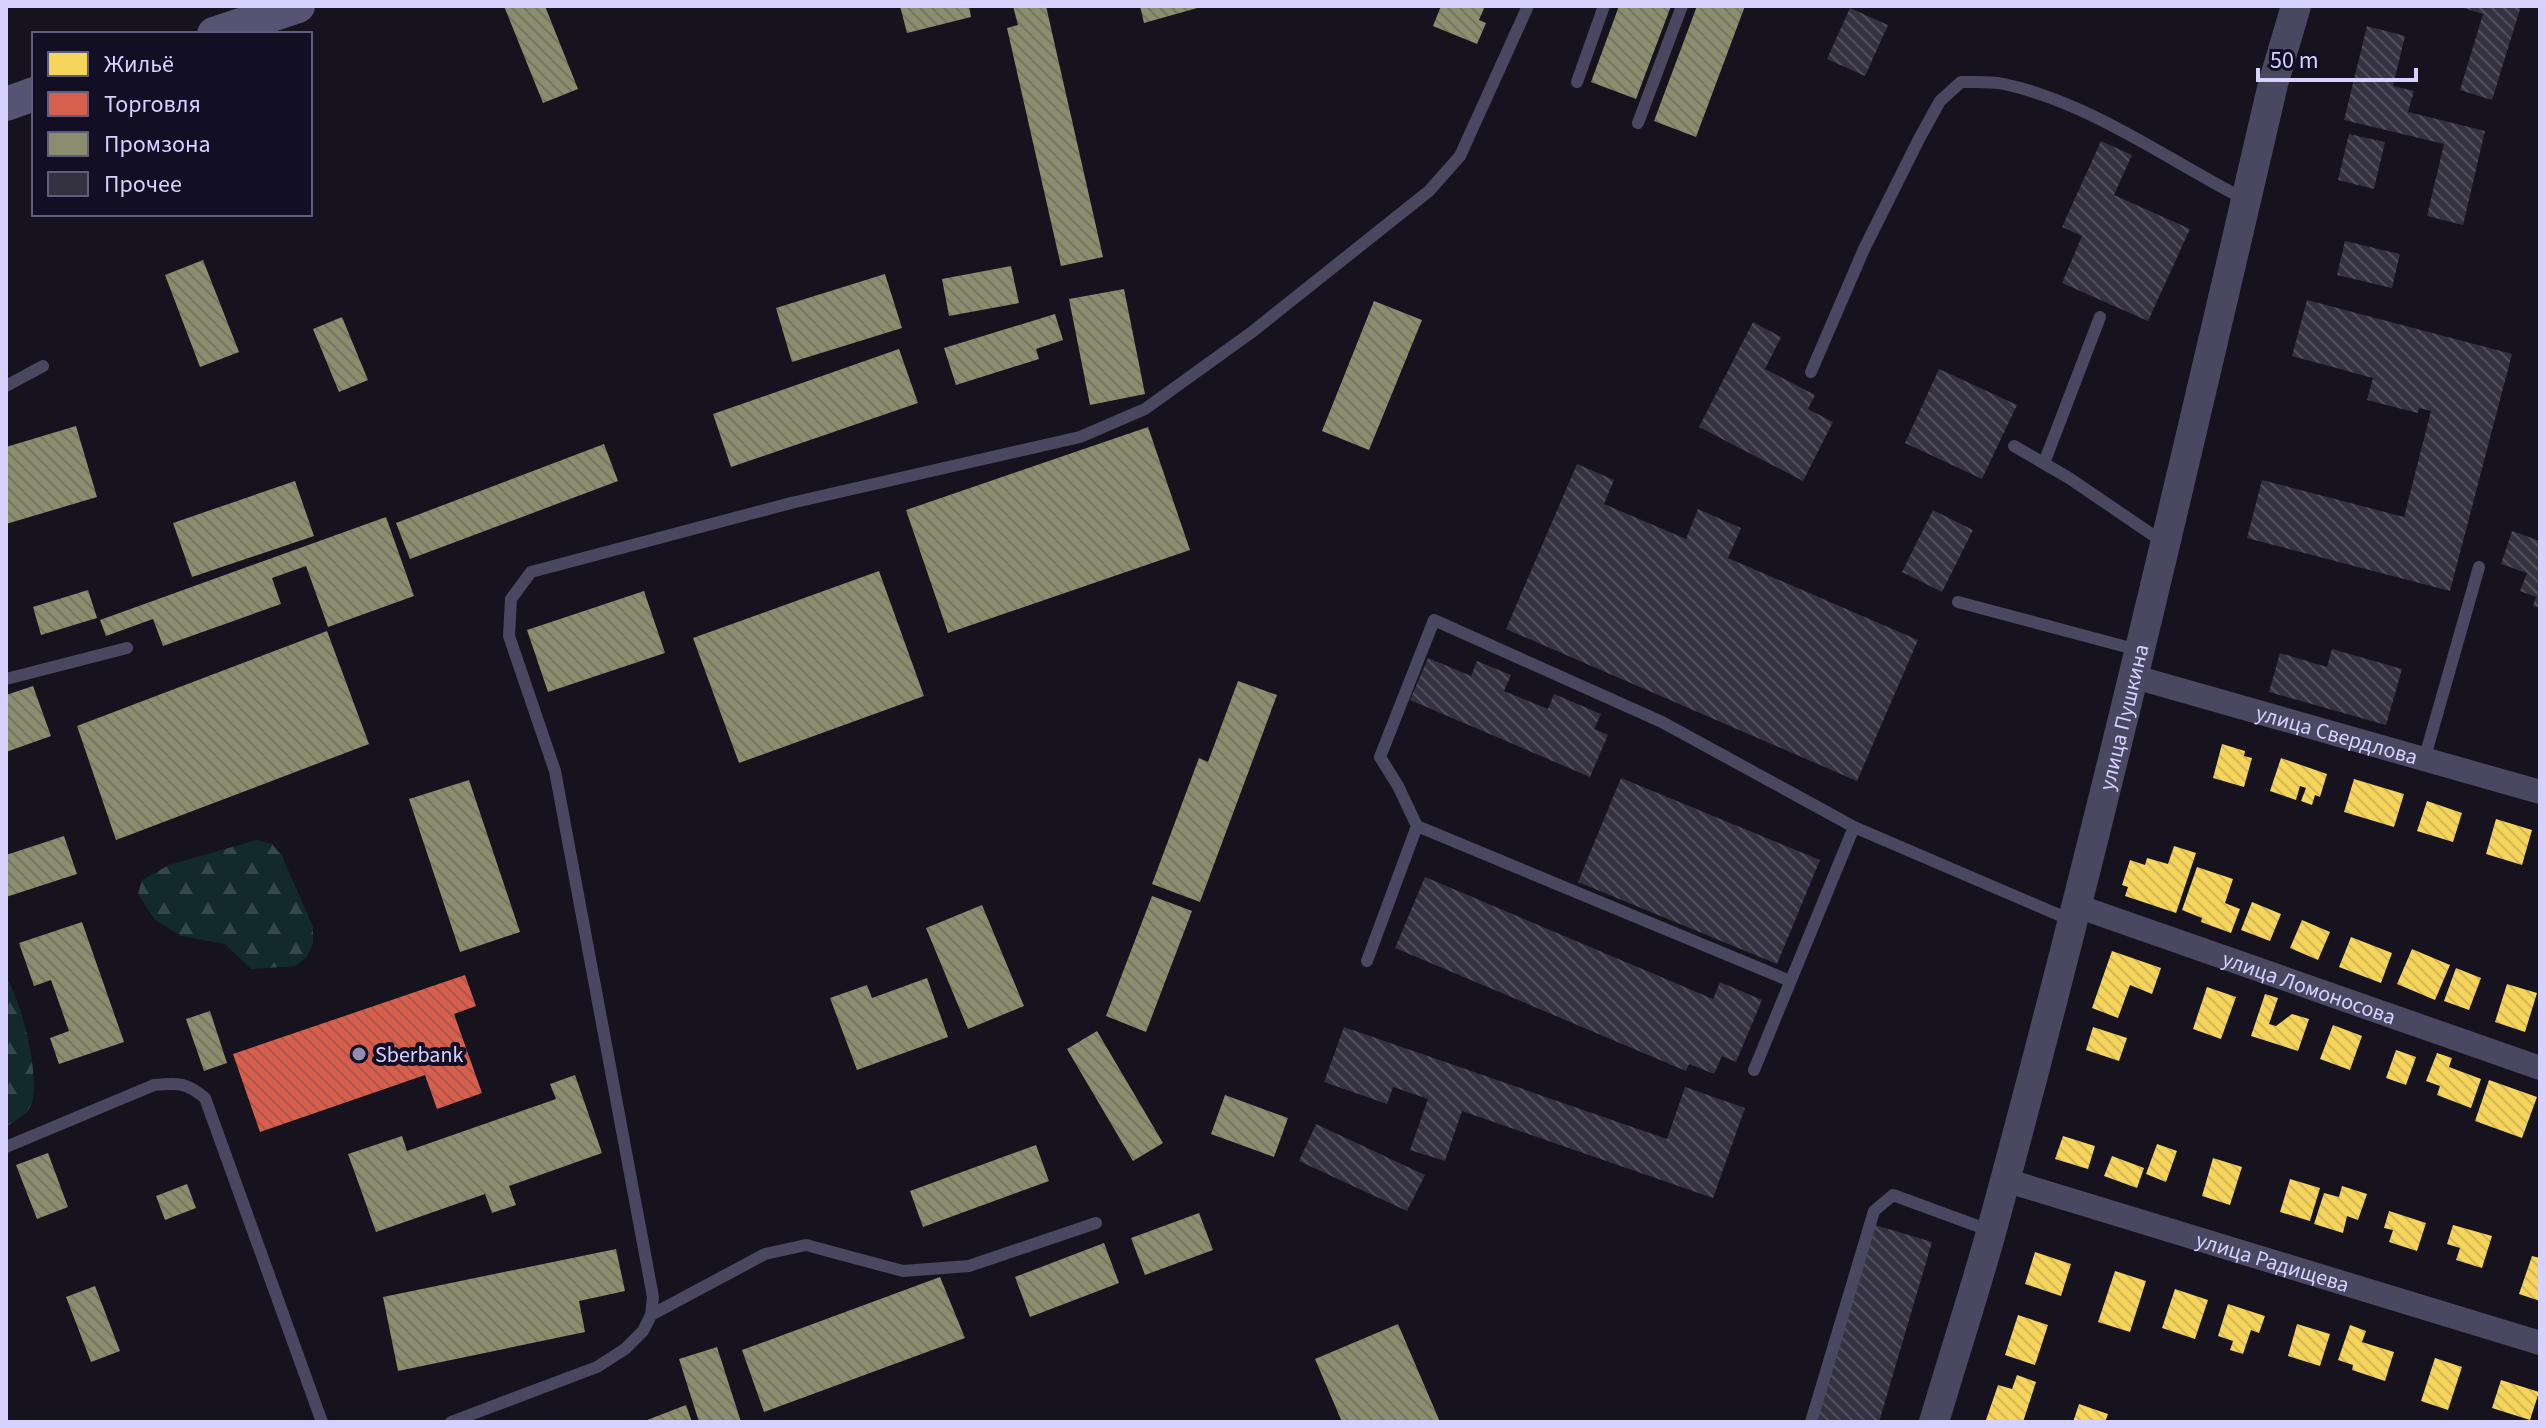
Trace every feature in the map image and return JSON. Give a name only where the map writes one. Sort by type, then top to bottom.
[{"type":"main road","points":[[220,32],[298,6]]},
{"type":"main road","points":[[6,104],[32,95]]},
{"type":"street","name":"улица Пушкина","points":[[1934,1422],[1991,1231],[2075,914],[2138,664],[2273,84],[2296,6]]},
{"type":"street","name":"улица Свердлова","points":[[2138,664],[2424,760],[2540,792]]},
{"type":"street","name":"улица Ломоносова","points":[[2075,914],[2540,1068]]},
{"type":"street","name":"улица Радищева","points":[[2005,1180],[2540,1343]]},
{"type":"lane","points":[[451,1422],[597,1367],[625,1349],[643,1331],[651,1315],[653,1297],[555,771],[509,636],[511,599],[531,572],[791,503],[1080,437],[1145,409],[1252,332],[1429,191],[1460,156],[1528,6]]},
{"type":"lane","points":[[1577,82],[1604,6]]},
{"type":"lane","points":[[1638,123],[1682,6]]},
{"type":"lane","points":[[1811,372],[1864,249],[1919,139],[1940,101],[1961,82],[2002,84],[2065,104],[2246,200]]},
{"type":"lane","points":[[2044,463],[2100,317]]},
{"type":"lane","points":[[6,386],[43,366]]},
{"type":"lane","points":[[2014,446],[2166,543]]},
{"type":"lane","points":[[2424,760],[2479,567]]},
{"type":"lane","points":[[1958,602],[2138,664]]},
{"type":"lane","points":[[1790,981],[1417,826],[1380,757],[1434,620],[1662,722],[1854,827],[2075,914]]},
{"type":"lane","points":[[6,679],[127,648]]},
{"type":"lane","points":[[1367,961],[1417,826]]},
{"type":"lane","points":[[1754,1070],[1854,827]]},
{"type":"lane","points":[[6,1147],[154,1085],[177,1083],[191,1087],[205,1098],[322,1422]]},
{"type":"lane","points":[[1811,1422],[1874,1211],[1893,1195],[1991,1231]]},
{"type":"lane","points":[[651,1315],[765,1254],[806,1245],[903,1271],[969,1266],[1096,1223]]},
{"type":"green space","points":[[257,840],[272,844],[282,856],[313,927],[313,943],[307,957],[295,966],[251,969],[225,944],[181,936],[155,920],[138,894],[142,880],[169,865]]},
{"type":"green space","points":[[6,978],[24,1022],[34,1080],[30,1107],[6,1127]]},
{"type":"building: Жильё","points":[[2222,744],[2245,751],[2244,756],[2252,758],[2244,787],[2213,778]]},
{"type":"building: Жильё","points":[[2281,758],[2327,774],[2320,797],[2315,795],[2312,805],[2301,801],[2306,788],[2300,786],[2296,800],[2270,791]]},
{"type":"building: Жильё","points":[[2354,779],[2404,794],[2394,827],[2344,812]]},
{"type":"building: Жильё","points":[[2427,801],[2462,813],[2453,842],[2417,831]]},
{"type":"building: Жильё","points":[[2496,819],[2532,830],[2522,865],[2486,854]]},
{"type":"building: Жильё","points":[[2174,846],[2196,853],[2176,913],[2125,896],[2128,887],[2122,885],[2130,860],[2145,865],[2147,858],[2168,864]]},
{"type":"building: Жильё","points":[[2197,867],[2233,879],[2225,903],[2240,909],[2231,933],[2201,922],[2202,918],[2182,910]]},
{"type":"building: Жильё","points":[[2252,902],[2281,914],[2270,941],[2241,930]]},
{"type":"building: Жильё","points":[[2302,920],[2330,932],[2318,960],[2290,948]]},
{"type":"building: Жильё","points":[[2351,937],[2392,953],[2381,983],[2339,967]]},
{"type":"building: Жильё","points":[[2412,949],[2450,965],[2435,1000],[2397,984]]},
{"type":"building: Жильё","points":[[2112,951],[2161,968],[2152,994],[2130,985],[2118,1018],[2092,1008]]},
{"type":"building: Жильё","points":[[2456,968],[2481,978],[2469,1010],[2444,1001]]},
{"type":"building: Жильё","points":[[2507,984],[2537,993],[2525,1032],[2495,1022]]},
{"type":"building: Жильё","points":[[2207,987],[2236,997],[2221,1039],[2193,1029]]},
{"type":"building: Жильё","points":[[2265,994],[2278,998],[2269,1024],[2276,1026],[2292,1014],[2309,1019],[2298,1051],[2251,1036]]},
{"type":"building: Жильё","points":[[2333,1025],[2362,1036],[2350,1070],[2320,1059]]},
{"type":"building: Жильё","points":[[2093,1027],[2127,1038],[2119,1061],[2086,1050]]},
{"type":"building: Жильё","points":[[2396,1050],[2416,1057],[2406,1085],[2386,1078]]},
{"type":"building: Жильё","points":[[2437,1053],[2452,1058],[2449,1067],[2481,1079],[2471,1108],[2437,1095],[2440,1086],[2426,1081]]},
{"type":"building: Жильё","points":[[2489,1080],[2537,1097],[2522,1138],[2475,1121]]},
{"type":"building: Жильё","points":[[2063,1136],[2095,1146],[2088,1169],[2055,1159]]},
{"type":"building: Жильё","points":[[2157,1144],[2177,1151],[2166,1182],[2146,1174]]},
{"type":"building: Жильё","points":[[2112,1156],[2144,1168],[2137,1188],[2104,1176]]},
{"type":"building: Жильё","points":[[2213,1158],[2242,1167],[2230,1205],[2202,1196]]},
{"type":"building: Жильё","points":[[2290,1179],[2320,1188],[2310,1221],[2280,1212]]},
{"type":"building: Жильё","points":[[2342,1186],[2367,1194],[2358,1220],[2347,1216],[2343,1233],[2314,1224],[2324,1193],[2339,1197]]},
{"type":"building: Жильё","points":[[2389,1211],[2426,1223],[2417,1251],[2389,1242],[2393,1230],[2384,1228]]},
{"type":"building: Жильё","points":[[2453,1225],[2492,1236],[2482,1268],[2456,1260],[2460,1248],[2447,1244]]},
{"type":"building: Жильё","points":[[2035,1252],[2071,1264],[2061,1296],[2025,1284]]},
{"type":"building: Жильё","points":[[2532,1256],[2540,1258],[2540,1301],[2519,1294]]},
{"type":"building: Жильё","points":[[2115,1271],[2146,1281],[2130,1332],[2098,1322]]},
{"type":"building: Жильё","points":[[2175,1289],[2208,1300],[2195,1339],[2162,1328]]},
{"type":"building: Жильё","points":[[2228,1304],[2265,1316],[2259,1333],[2251,1330],[2243,1354],[2230,1350],[2233,1341],[2218,1336]]},
{"type":"building: Жильё","points":[[2018,1315],[2048,1325],[2035,1365],[2005,1355]]},
{"type":"building: Жильё","points":[[2297,1324],[2330,1334],[2320,1366],[2288,1356]]},
{"type":"building: Жильё","points":[[2350,1325],[2366,1331],[2362,1342],[2394,1352],[2385,1381],[2352,1370],[2353,1365],[2338,1360]]},
{"type":"building: Жильё","points":[[2435,1358],[2462,1367],[2448,1410],[2421,1401]]},
{"type":"building: Жильё","points":[[2017,1375],[2036,1382],[2023,1422],[1986,1420],[1998,1385],[2012,1389]]},
{"type":"building: Жильё","points":[[2501,1380],[2539,1392],[2530,1420],[2492,1408]]},
{"type":"building: Жильё","points":[[2079,1404],[2108,1414],[2105,1422],[2073,1422]]},
{"type":"building: Торговля","points":[[465,975],[476,1006],[454,1014],[482,1093],[437,1109],[425,1075],[260,1132],[233,1054]]},
{"type":"building: Промзона","points":[[504,6],[545,6],[578,89],[543,103]]},
{"type":"building: Промзона","points":[[900,6],[969,6],[971,17],[907,33]]},
{"type":"building: Промзона","points":[[1013,6],[1046,6],[1103,257],[1061,266],[1007,28],[1018,25]]},
{"type":"building: Промзона","points":[[1140,6],[1201,6],[1201,7],[1144,23]]},
{"type":"building: Промзона","points":[[1441,6],[1485,6],[1479,20],[1486,23],[1477,44],[1433,26]]},
{"type":"building: Промзона","points":[[1619,6],[1671,6],[1636,99],[1591,82]]},
{"type":"building: Промзона","points":[[1697,6],[1745,6],[1696,137],[1654,121]]},
{"type":"building: Промзона","points":[[203,260],[239,352],[200,367],[165,275]]},
{"type":"building: Промзона","points":[[1011,266],[1019,303],[949,316],[942,279]]},
{"type":"building: Промзона","points":[[885,274],[902,328],[792,362],[776,308]]},
{"type":"building: Промзона","points":[[1124,289],[1145,394],[1090,405],[1069,299]]},
{"type":"building: Промзона","points":[[1374,301],[1422,320],[1369,450],[1322,431]]},
{"type":"building: Промзона","points":[[1055,314],[1063,340],[1036,349],[1039,359],[956,385],[944,348]]},
{"type":"building: Промзона","points":[[342,317],[368,380],[339,392],[313,329]]},
{"type":"building: Промзона","points":[[899,349],[918,403],[731,467],[713,414]]},
{"type":"building: Промзона","points":[[76,426],[97,497],[6,524],[6,447]]},
{"type":"building: Промзона","points":[[1148,427],[1190,550],[948,633],[906,510]]},
{"type":"building: Промзона","points":[[604,444],[618,481],[410,559],[396,523]]},
{"type":"building: Промзона","points":[[295,481],[314,536],[192,577],[173,523]]},
{"type":"building: Промзона","points":[[386,517],[414,596],[328,627],[306,566],[272,578],[281,604],[163,646],[153,619],[106,636],[100,620]]},
{"type":"building: Промзона","points":[[879,571],[924,696],[739,763],[693,638]]},
{"type":"building: Промзона","points":[[88,590],[97,618],[41,635],[33,607]]},
{"type":"building: Промзона","points":[[644,591],[665,653],[548,692],[527,630]]},
{"type":"building: Промзона","points":[[327,631],[369,744],[116,840],[77,726]]},
{"type":"building: Промзона","points":[[1238,681],[1277,695],[1200,902],[1152,884],[1199,758],[1208,762]]},
{"type":"building: Промзона","points":[[33,686],[51,736],[6,752],[6,695]]},
{"type":"building: Промзона","points":[[469,780],[520,932],[460,952],[409,799]]},
{"type":"building: Промзона","points":[[64,836],[77,874],[6,897],[6,855]]},
{"type":"building: Промзона","points":[[1152,896],[1192,911],[1146,1032],[1106,1016]]},
{"type":"building: Промзона","points":[[982,905],[1024,1006],[968,1029],[926,928]]},
{"type":"building: Промзона","points":[[82,922],[124,1042],[59,1064],[50,1038],[69,1031],[51,980],[34,986],[19,943]]},
{"type":"building: Промзона","points":[[927,978],[948,1037],[857,1070],[830,998],[867,985],[872,998]]},
{"type":"building: Промзона","points":[[210,1011],[227,1063],[204,1071],[186,1019]]},
{"type":"building: Промзона","points":[[1097,1031],[1163,1143],[1133,1161],[1067,1049]]},
{"type":"building: Промзона","points":[[575,1075],[602,1153],[509,1186],[516,1205],[492,1213],[485,1194],[376,1232],[348,1154],[402,1136],[407,1151],[556,1099],[550,1084]]},
{"type":"building: Промзона","points":[[1225,1095],[1288,1118],[1274,1157],[1211,1134]]},
{"type":"building: Промзона","points":[[1036,1145],[1049,1181],[923,1227],[910,1191]]},
{"type":"building: Промзона","points":[[48,1153],[68,1207],[37,1219],[16,1165]]},
{"type":"building: Промзона","points":[[187,1184],[196,1208],[165,1220],[156,1196]]},
{"type":"building: Промзона","points":[[1199,1213],[1213,1250],[1145,1275],[1131,1238]]},
{"type":"building: Промзона","points":[[1104,1243],[1119,1283],[1030,1317],[1015,1277]]},
{"type":"building: Промзона","points":[[616,1249],[625,1291],[579,1301],[585,1332],[398,1371],[383,1297]]},
{"type":"building: Промзона","points":[[940,1277],[965,1338],[764,1412],[742,1350]]},
{"type":"building: Промзона","points":[[95,1286],[120,1351],[91,1362],[66,1297]]},
{"type":"building: Промзона","points":[[1398,1324],[1440,1422],[1342,1422],[1315,1359]]},
{"type":"building: Промзона","points":[[717,1347],[741,1422],[699,1422],[679,1359]]},
{"type":"building: Промзона","points":[[686,1405],[692,1422],[642,1422]]},
{"type":"building: Прочее","points":[[2458,6],[2521,6],[2492,100],[2460,90],[2483,14]]},
{"type":"building: Прочее","points":[[1850,8],[1888,25],[1865,76],[1827,59]]},
{"type":"building: Прочее","points":[[2367,26],[2405,36],[2393,86],[2414,91],[2408,112],[2485,131],[2463,225],[2427,216],[2444,144],[2344,120]]},
{"type":"building: Прочее","points":[[2349,134],[2385,142],[2374,189],[2338,180]]},
{"type":"building: Прочее","points":[[2101,141],[2132,155],[2114,195],[2190,229],[2148,321],[2062,283],[2082,236],[2062,227]]},
{"type":"building: Прочее","points":[[2345,241],[2400,254],[2392,288],[2337,275]]},
{"type":"building: Прочее","points":[[2307,300],[2512,354],[2450,591],[2247,538],[2262,480],[2404,517],[2431,411],[2419,408],[2418,413],[2367,400],[2373,378],[2292,356]]},
{"type":"building: Прочее","points":[[1753,322],[1781,337],[1765,369],[1815,395],[1808,409],[1833,422],[1803,481],[1699,427]]},
{"type":"building: Прочее","points":[[1939,369],[2017,405],[1982,479],[1905,443]]},
{"type":"building: Прочее","points":[[1577,464],[1614,480],[1604,504],[1686,539],[1698,509],[1741,528],[1728,558],[1918,640],[1857,781],[1506,629]]},
{"type":"building: Прочее","points":[[1933,510],[1973,530],[1942,592],[1902,572]]},
{"type":"building: Прочее","points":[[2512,531],[2540,541],[2540,608],[2533,606],[2536,597],[2520,591],[2527,573],[2501,564]]},
{"type":"building: Прочее","points":[[2332,649],[2402,669],[2386,725],[2269,692],[2280,653],[2327,667]]},
{"type":"building: Прочее","points":[[1428,658],[1471,676],[1477,661],[1511,675],[1504,691],[1548,709],[1554,694],[1601,714],[1594,729],[1608,735],[1590,777],[1410,700]]},
{"type":"building: Прочее","points":[[1621,778],[1820,860],[1777,964],[1578,882]]},
{"type":"building: Прочее","points":[[1425,877],[1713,999],[1720,982],[1762,1000],[1736,1062],[1722,1056],[1714,1074],[1689,1064],[1686,1071],[1395,948]]},
{"type":"building: Прочее","points":[[1344,1027],[1667,1139],[1685,1087],[1745,1108],[1713,1198],[1462,1111],[1445,1161],[1410,1150],[1428,1099],[1393,1087],[1387,1104],[1324,1082]]},
{"type":"building: Прочее","points":[[1316,1124],[1425,1175],[1407,1211],[1299,1161]]},
{"type":"building: Прочее","points":[[1875,1225],[1932,1242],[1879,1422],[1816,1422]]},
{"type":"place","name":"Sberbank","points":[[359,1054]]}]
